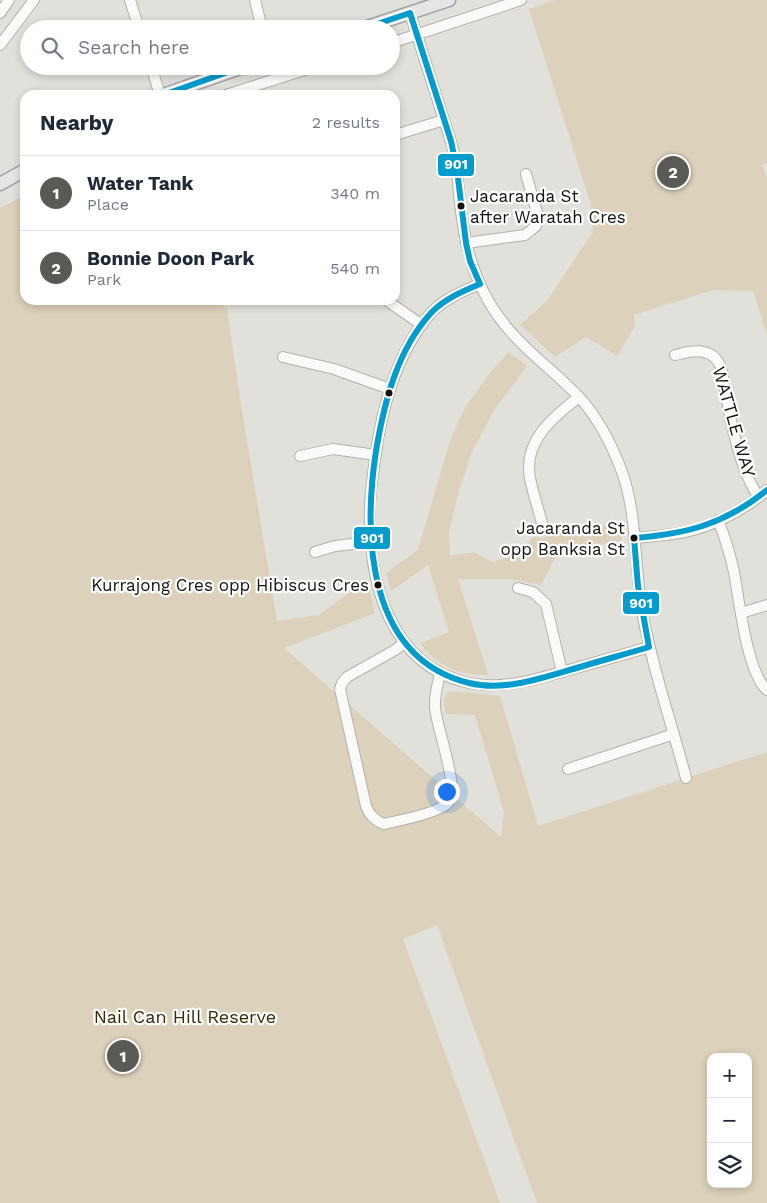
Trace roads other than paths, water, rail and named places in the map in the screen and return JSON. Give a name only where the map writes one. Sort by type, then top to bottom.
[{"type":"main road","points":[[389,20],[449,0]]},
{"type":"main road","points":[[176,90],[220,75]]},
{"type":"main road","points":[[0,184],[20,173]]},
{"type":"street","points":[[0,13],[9,0]]},
{"type":"street","points":[[0,45],[34,0]]},
{"type":"street","points":[[130,0],[136,20]]},
{"type":"street","points":[[255,0],[260,20]]},
{"type":"street","points":[[400,39],[522,0]]},
{"type":"street","points":[[410,13],[454,154],[466,243],[470,261],[480,284],[488,301],[508,329],[524,347],[579,397],[598,423],[623,474],[629,496],[638,586],[649,647],[686,778]]},
{"type":"street","points":[[154,75],[160,90]]},
{"type":"street","points":[[242,90],[289,75]]},
{"type":"street","points":[[400,133],[444,120]]},
{"type":"street","points":[[466,243],[525,235],[536,226],[538,216],[526,174]]},
{"type":"street","points":[[480,284],[446,300],[432,312],[402,359],[390,389],[376,455],[370,506],[370,542],[384,607],[394,628],[421,661],[440,674],[469,683],[497,686],[528,681],[649,647]]},
{"type":"street","points":[[393,305],[422,326]]},
{"type":"street","name":"WATTLE WAY","points":[[675,355],[690,351],[704,352],[714,356],[721,366],[731,423],[739,450],[751,484],[763,494]]},
{"type":"street","points":[[283,357],[334,369],[390,389]]},
{"type":"street","points":[[542,523],[530,476],[530,458],[535,441],[545,427],[558,413],[579,397]]},
{"type":"street","points":[[300,456],[334,449],[376,455]]},
{"type":"street","points":[[634,538],[693,530],[736,512],[763,494]]},
{"type":"street","points":[[718,520],[728,548],[743,631],[762,684],[767,690]]},
{"type":"street","points":[[315,552],[335,546],[370,542]]},
{"type":"street","points":[[518,588],[533,592],[546,604],[562,672]]},
{"type":"street","points":[[741,613],[767,605]]},
{"type":"street","points":[[404,642],[395,650],[347,677],[340,688],[366,806],[374,820],[383,824],[440,809],[451,800],[453,794],[452,781],[435,709],[440,674]]},
{"type":"street","points":[[568,768],[674,734]]},
{"type":"place","name":"Bonnie Doon Park","points":[[673,172]]},
{"type":"place","name":"Jacaranda St after Waratah Cres","points":[[461,206]]},
{"type":"place","name":"Jacaranda St opp Banksia St","points":[[634,538]]},
{"type":"place","name":"Kurrajong Cres opp Hibiscus Cres","points":[[378,585]]},
{"type":"place","name":"Water Tank","points":[[123,1056]]},
{"type":"park label","name":"Nail Can Hill Reserve","points":[[185,1017]]}]
